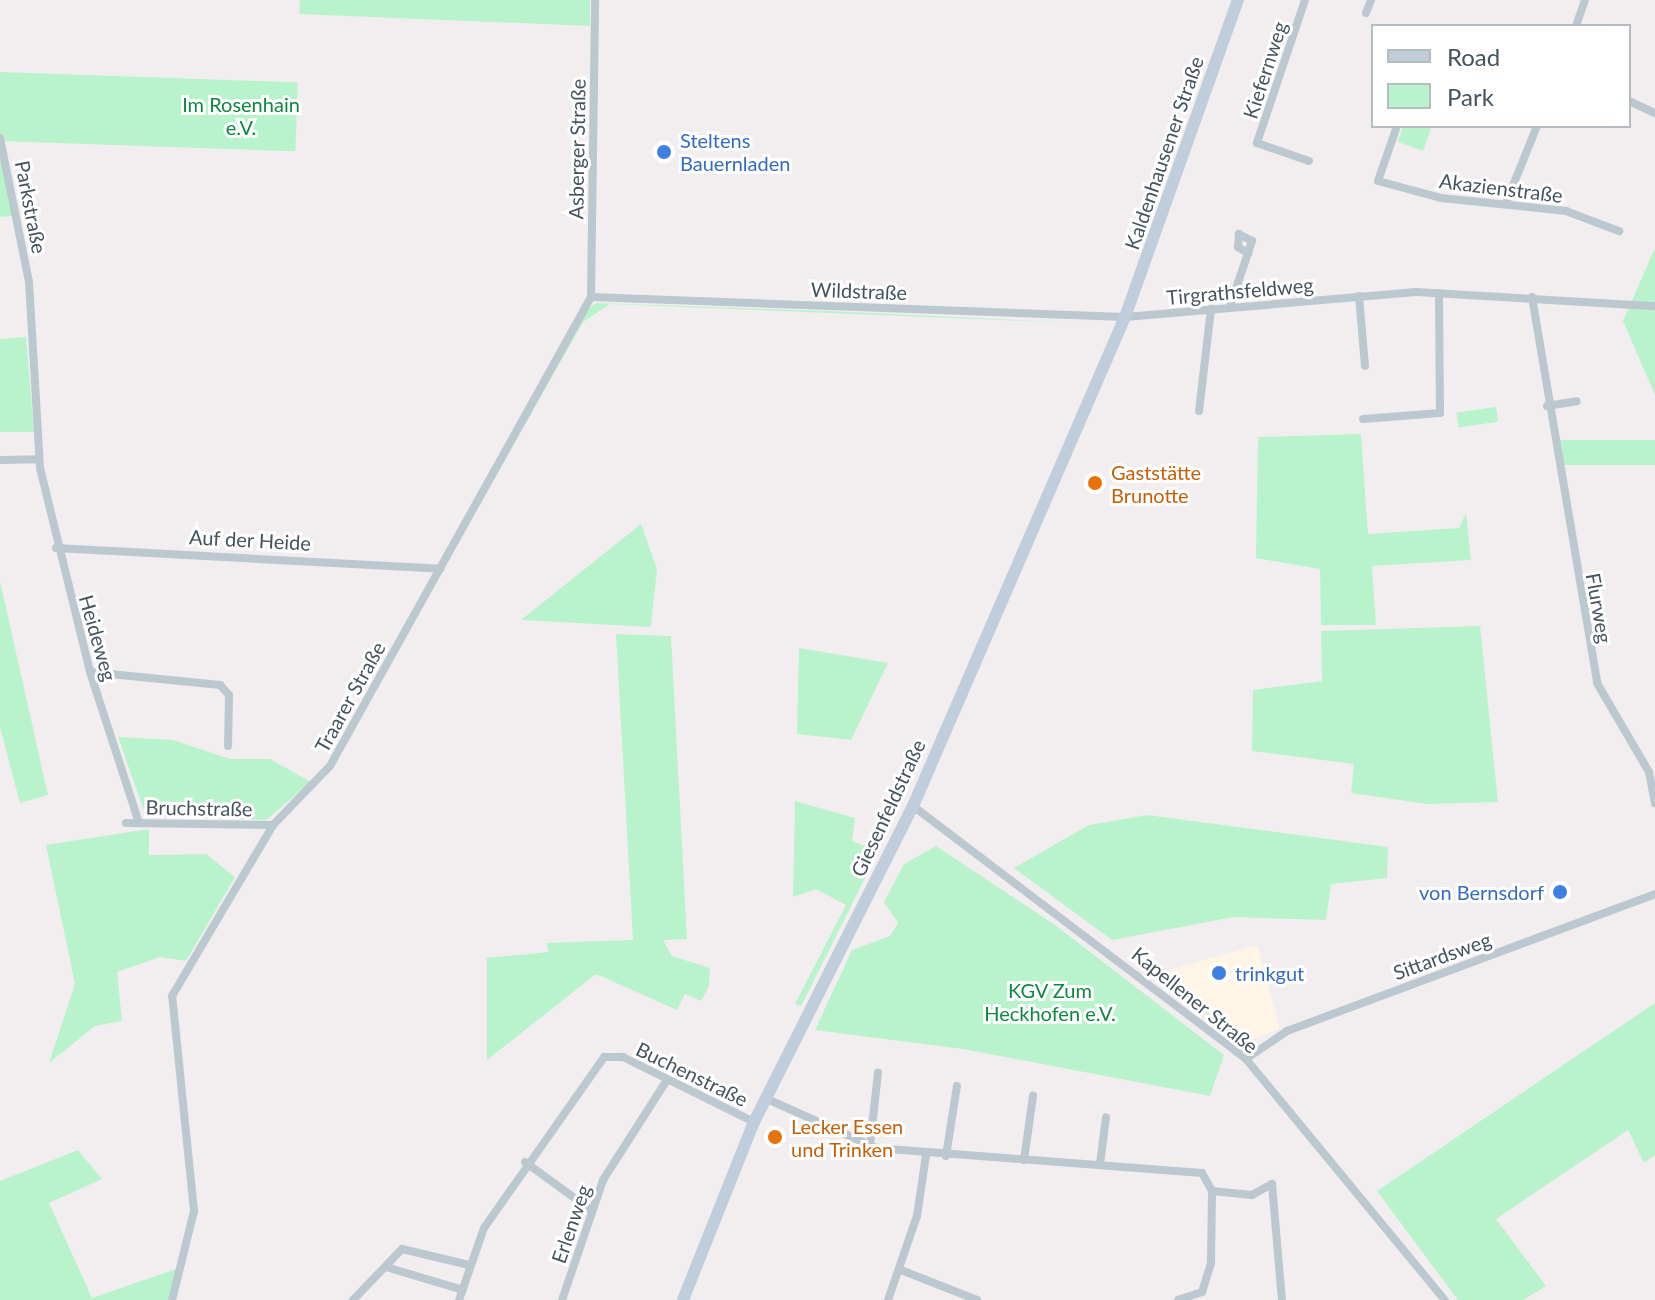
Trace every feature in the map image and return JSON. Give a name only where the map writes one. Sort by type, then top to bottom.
[{"type":"main road","name":"Kaldenhausener Straße","points":[[1122,323],[1238,0]]},
{"type":"main road","name":"Giesenfeldstraße","points":[[683,1300],[754,1122],[913,806],[1122,323]]},
{"type":"street","name":"Asberger Straße","points":[[591,297],[595,0]]},
{"type":"street","name":"Kiefernweg","points":[[1305,0],[1257,143],[1309,161]]},
{"type":"street","points":[[1366,13],[1371,0]]},
{"type":"street","points":[[1577,24],[1585,0]]},
{"type":"street","points":[[1631,102],[1655,113]]},
{"type":"street","name":"Akazienstraße","points":[[1396,128],[1378,181],[1441,198],[1566,211],[1619,231]]},
{"type":"street","points":[[1506,203],[1536,128]]},
{"type":"street","name":"Parkstraße","points":[[0,138],[29,282]]},
{"type":"street","points":[[1230,306],[1248,253]]},
{"type":"street","name":"Heideweg","points":[[29,282],[39,459],[56,548],[90,672],[139,823]]},
{"type":"street","name":"Tirgrathsfeldweg","points":[[1122,323],[1230,306],[1439,293],[1655,306]]},
{"type":"street","points":[[1363,419],[1440,413],[1439,293]]},
{"type":"street","points":[[1359,296],[1365,366]]},
{"type":"street","name":"Wildstraße","points":[[591,297],[1122,323]]},
{"type":"street","name":"Traarer Straße","points":[[172,1300],[194,1211],[172,996],[273,825],[330,766],[591,297]]},
{"type":"street","name":"Flurweg","points":[[1532,297],[1547,406],[1597,683],[1649,772],[1655,803]]},
{"type":"street","points":[[1199,411],[1211,309]]},
{"type":"street","points":[[1547,406],[1577,401]]},
{"type":"street","points":[[0,460],[39,459]]},
{"type":"street","name":"Auf der Heide","points":[[56,548],[440,569]]},
{"type":"street","points":[[90,672],[220,685],[229,695],[228,746]]},
{"type":"street","name":"Kapellener Straße","points":[[913,806],[1246,1059],[1326,1147],[1445,1300]]},
{"type":"street","name":"Bruchstraße","points":[[126,823],[273,825]]},
{"type":"street","name":"Sittardsweg","points":[[1246,1059],[1287,1031],[1655,894]]},
{"type":"street","name":"Buchenstraße","points":[[459,1300],[469,1265],[525,1162],[604,1057],[623,1057],[754,1122]]},
{"type":"street","points":[[870,1145],[878,1072]]},
{"type":"street","name":"Erlenweg","points":[[562,1300],[591,1210],[667,1080]]},
{"type":"street","points":[[946,1156],[957,1086]]},
{"type":"street","points":[[1024,1160],[1033,1096]]},
{"type":"street","points":[[765,1098],[870,1145],[926,1155],[1190,1169],[1202,1173],[1212,1191],[1207,1280],[1202,1292],[1178,1300]]},
{"type":"street","points":[[1100,1164],[1106,1117]]},
{"type":"street","points":[[888,1300],[901,1270],[926,1155]]},
{"type":"street","points":[[525,1162],[591,1210]]},
{"type":"street","points":[[1212,1191],[1252,1195],[1272,1184],[1282,1300]]},
{"type":"street","points":[[353,1300],[402,1249],[469,1265]]},
{"type":"street","points":[[386,1267],[463,1290]]},
{"type":"street","points":[[901,1270],[977,1300]]},
{"type":"shaded area","points":[[1257,945],[1280,1028],[1254,1039],[1239,1036],[1157,973]]},
{"type":"green space","points":[[300,0],[590,0],[590,26],[299,14]]},
{"type":"green space","name":"Im Rosenhain e.V.","points":[[0,72],[298,82],[295,151],[0,141]]},
{"type":"green space","points":[[1402,128],[1431,128],[1423,151],[1398,142]]},
{"type":"green space","points":[[0,152],[14,216],[0,217]]},
{"type":"green space","points":[[1655,248],[1655,395],[1623,321]]},
{"type":"green space","points":[[596,303],[1099,324],[610,304],[583,322],[465,531],[586,311]]},
{"type":"green space","points":[[26,337],[34,432],[0,432],[0,339]]},
{"type":"green space","points":[[1496,407],[1498,422],[1458,427],[1456,413]]},
{"type":"green space","points":[[1361,434],[1368,534],[1459,528],[1466,513],[1471,560],[1372,566],[1376,625],[1321,625],[1320,569],[1256,558],[1258,437]]},
{"type":"green space","points":[[1558,440],[1655,440],[1655,465],[1558,465]]},
{"type":"green space","points":[[641,524],[657,569],[651,627],[521,620]]},
{"type":"green space","points":[[0,581],[48,795],[20,803],[0,727]]},
{"type":"green space","points":[[1480,626],[1498,802],[1427,804],[1351,793],[1354,764],[1252,751],[1253,690],[1322,681],[1321,631]]},
{"type":"green space","points":[[616,634],[671,636],[687,939],[663,940],[672,956],[710,968],[709,986],[701,1001],[685,994],[677,1010],[596,974],[487,1060],[487,958],[549,952],[546,943],[633,940]]},
{"type":"green space","points":[[799,648],[888,663],[851,740],[797,734]]},
{"type":"green space","points":[[118,737],[173,740],[230,759],[270,759],[311,782],[266,820],[146,816]]},
{"type":"green space","points":[[795,801],[855,818],[852,841],[878,852],[801,1006],[795,1004],[846,905],[816,889],[793,897]]},
{"type":"green space","points":[[1147,815],[1388,847],[1387,878],[1331,884],[1326,920],[1234,917],[1112,940],[1014,868],[1089,825]]},
{"type":"green space","points":[[149,829],[149,855],[206,854],[235,877],[186,961],[160,957],[117,972],[122,1021],[95,1026],[49,1063],[75,984],[46,845]]},
{"type":"green space","name":"KGV Zum Heckhofen e.V.","points":[[936,846],[1055,925],[1224,1055],[1210,1096],[963,1049],[815,1030],[852,950],[890,936],[898,923],[884,902],[904,864]]},
{"type":"green space","points":[[1157,973],[1239,1036],[1253,1042],[1238,1039]]},
{"type":"green space","points":[[1655,1003],[1655,1155],[1644,1163],[1628,1130],[1496,1219],[1546,1286],[1523,1300],[1458,1300],[1377,1191]]},
{"type":"green space","points":[[78,1150],[102,1179],[49,1203],[92,1298],[179,1268],[170,1300],[0,1300],[0,1181]]},
{"type":"place","name":"Steltens Bauernladen","points":[[664,152]]},
{"type":"place","name":"Gaststätte Brunotte","points":[[1095,483]]},
{"type":"place","name":"von Bernsdorf","points":[[1560,892]]},
{"type":"place","name":"trinkgut","points":[[1219,973]]},
{"type":"place","name":"Lecker Essen und Trinken","points":[[775,1137]]}]
